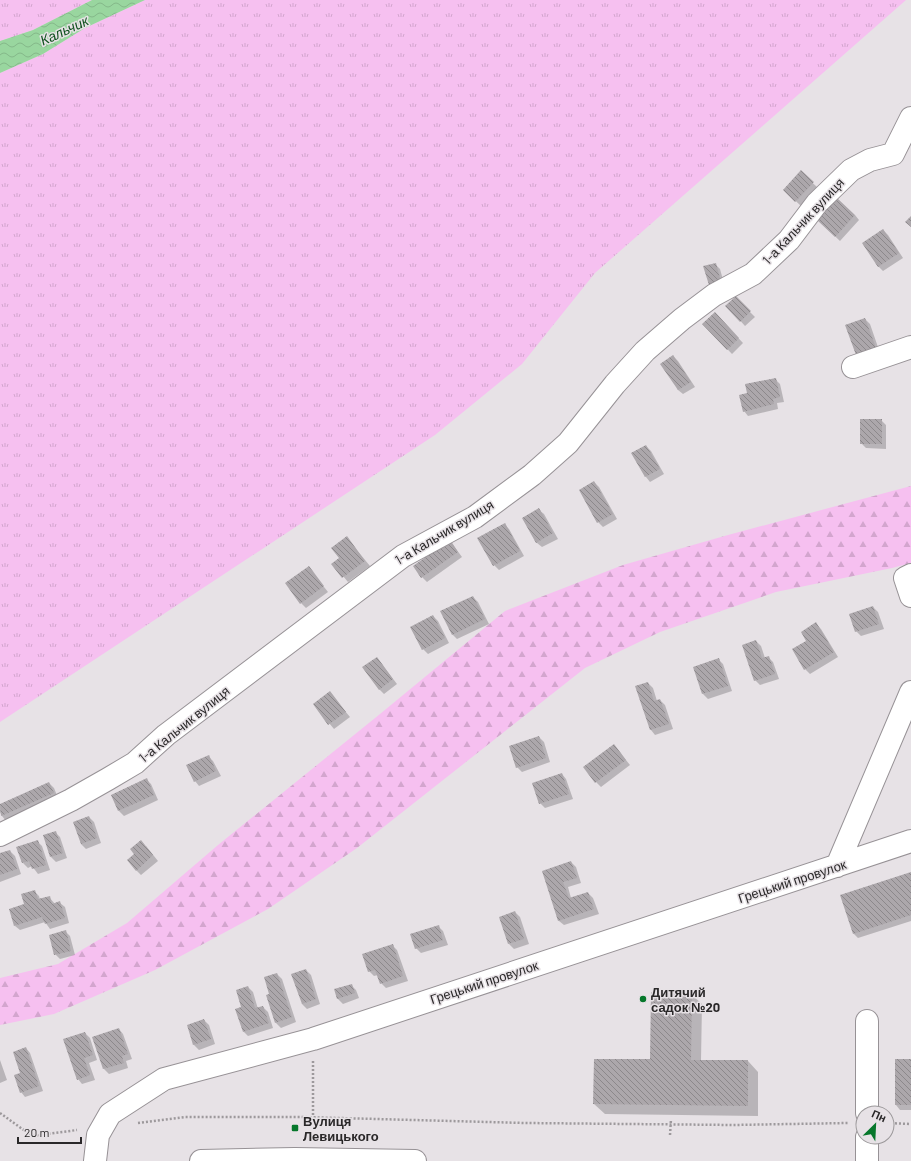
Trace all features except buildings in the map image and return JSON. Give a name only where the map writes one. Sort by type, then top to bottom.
[{"type":"street","name":"1-а Кальчик вулиця","points":[[0,835],[71,800],[135,763],[166,735],[403,556],[475,517],[532,475],[568,443],[615,384],[645,351],[714,294],[753,274],[789,240],[817,203],[851,170],[870,160],[893,154],[911,118]]},
{"type":"street","points":[[853,367],[911,347]]},
{"type":"street","points":[[911,575],[905,578],[911,596]]},
{"type":"street","points":[[837,866],[911,692]]},
{"type":"street","name":"Грецький провулок","points":[[94,1161],[98,1135],[110,1114],[164,1079],[313,1039],[911,842]]},
{"type":"street","points":[[864,1105],[867,1021]]},
{"type":"street","points":[[865,1145],[867,1161]]},
{"type":"street","points":[[201,1161],[415,1161]]},
{"type":"path","points":[[313,1039],[313,1117]]},
{"type":"path","points":[[0,1113],[32,1136],[185,1117],[313,1117],[525,1123],[855,1124]]},
{"type":"path","points":[[670,1119],[670,1135]]},
{"type":"path","points":[[895,1123],[911,1124]]},
{"type":"green space","points":[[0,0],[92,0],[33,30],[0,41]]},
{"type":"green space","points":[[145,0],[906,0],[595,273],[522,364],[435,435],[0,722],[0,73],[43,54],[85,28]]},
{"type":"green space","points":[[911,486],[911,563],[776,592],[660,632],[585,668],[357,848],[268,909],[155,970],[54,1014],[0,1025],[0,978],[58,964],[127,923],[218,845],[505,611],[623,565]]},
{"type":"water","name":"Кальчик","points":[[92,0],[145,0],[85,28],[43,54],[0,73],[0,41],[33,30]]},
{"type":"place","name":"Дитячий садок №20","points":[[643,999]]},
{"type":"place","name":"Вулиця Левицького","points":[[295,1128]]}]
